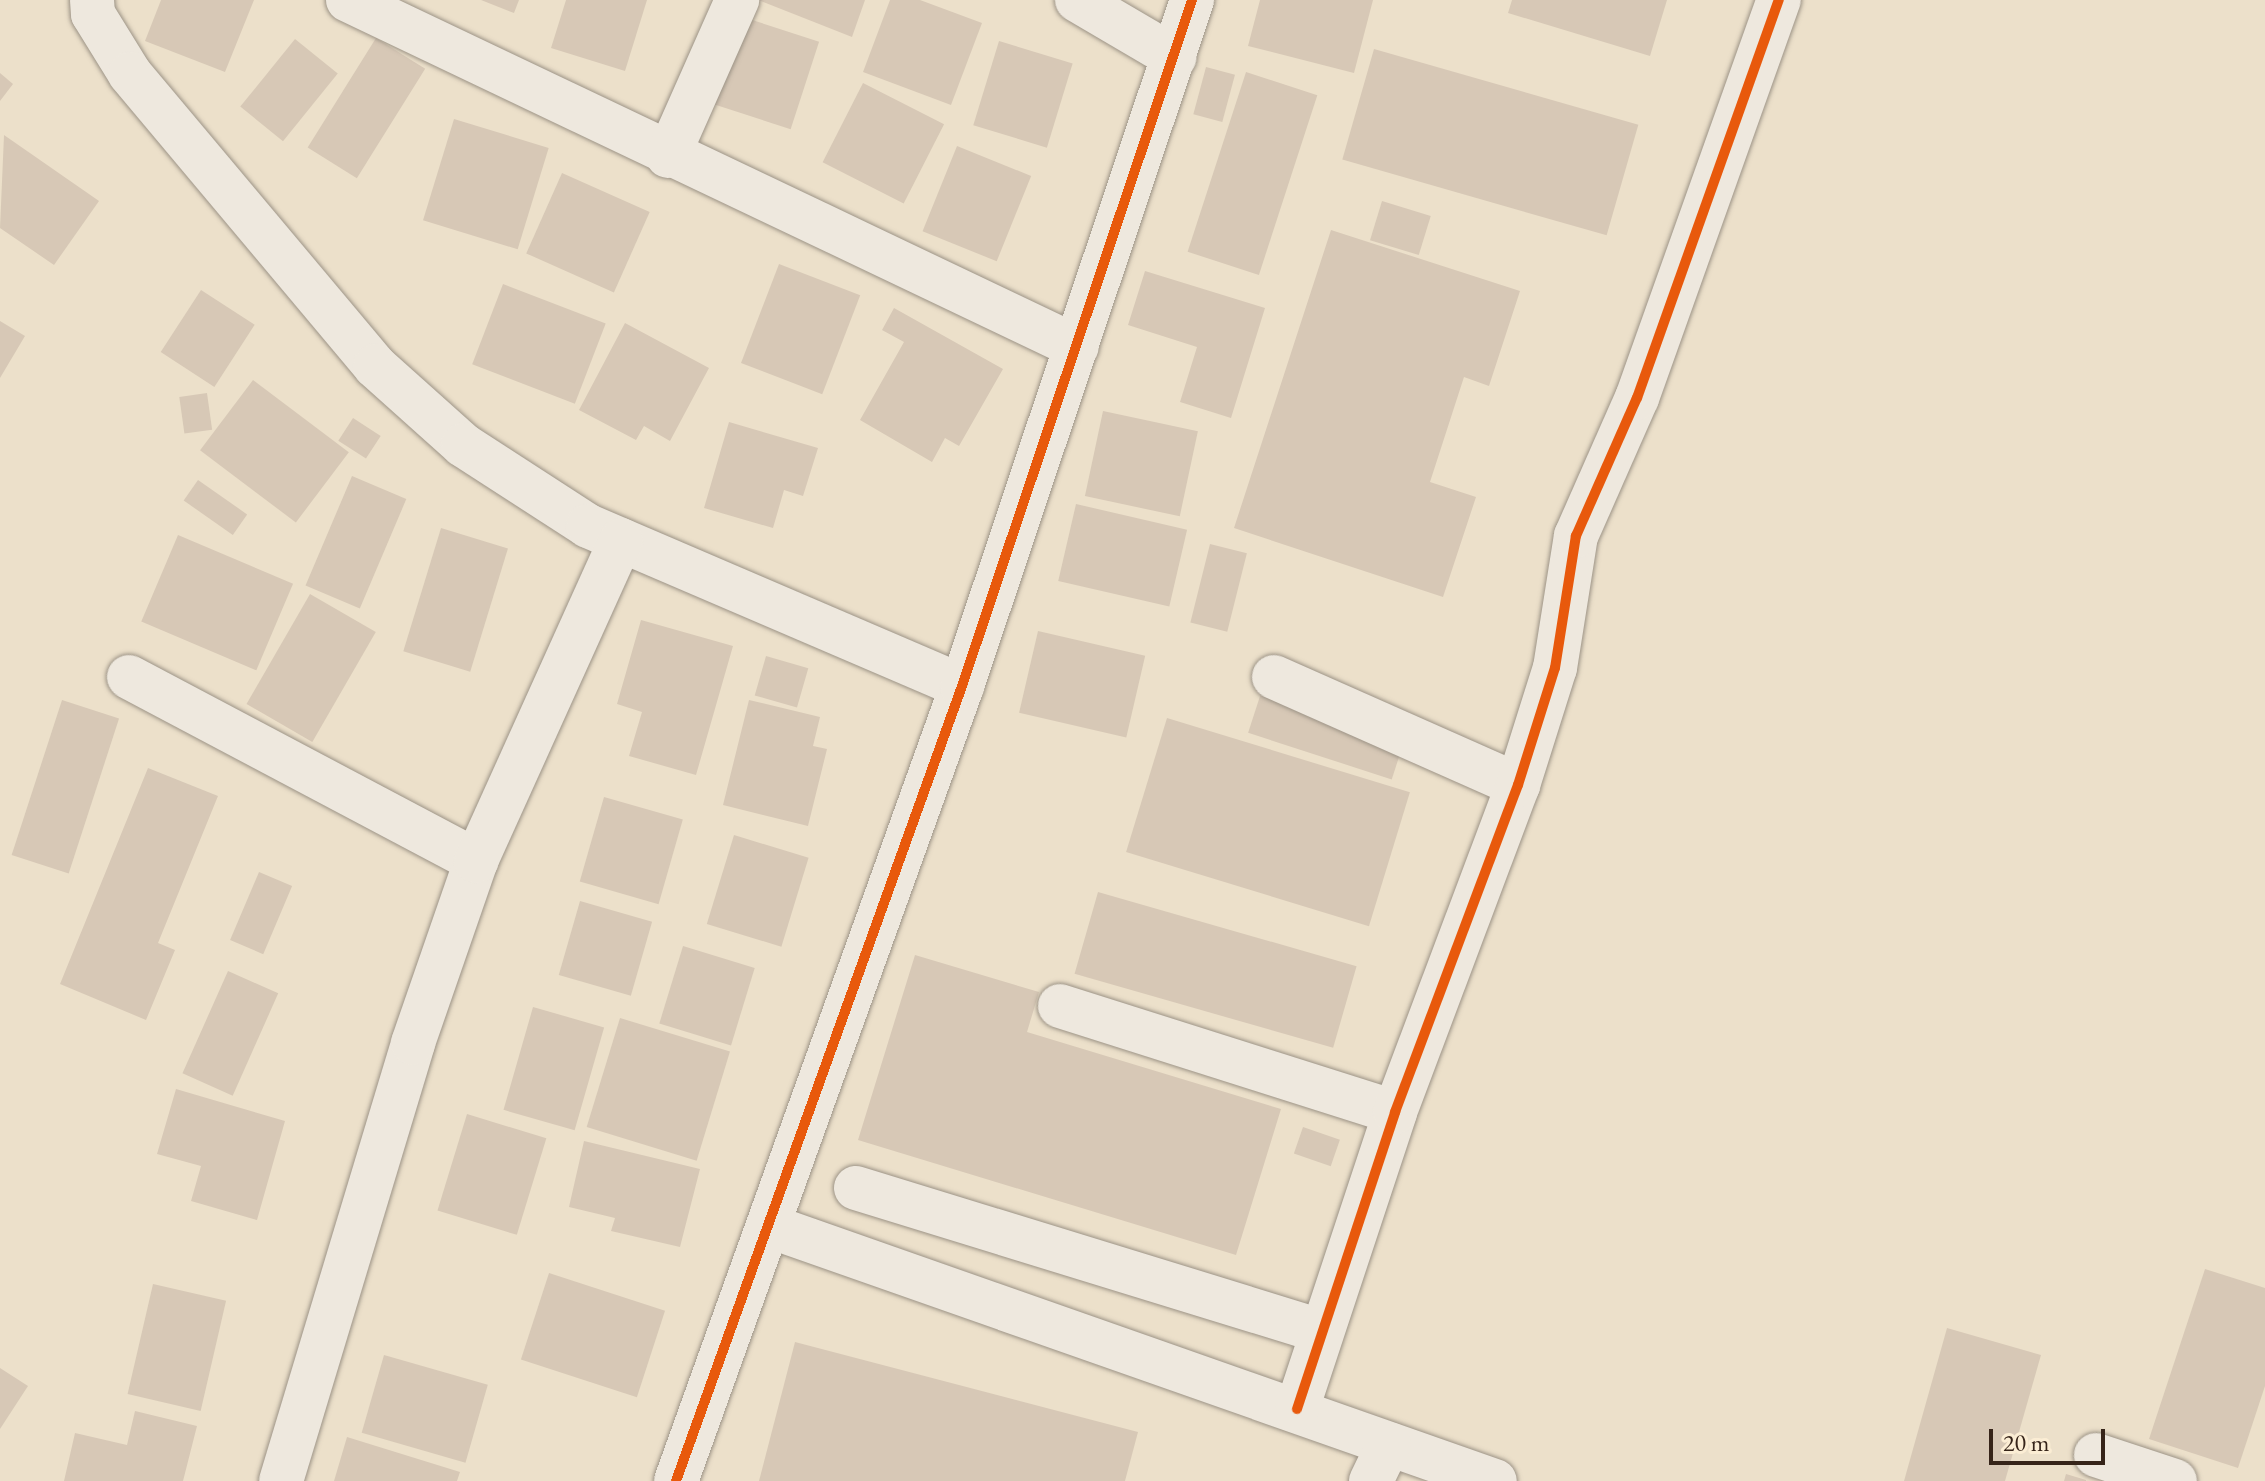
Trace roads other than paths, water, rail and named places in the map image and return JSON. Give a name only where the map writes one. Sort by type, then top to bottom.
[{"type":"street","points":[[92,0],[130,74],[375,366],[463,445],[621,540],[962,686]]},
{"type":"street","points":[[348,0],[668,156],[1077,347]]},
{"type":"street","points":[[668,156],[737,0]]},
{"type":"street","points":[[1077,0],[1174,57]]},
{"type":"street","points":[[676,1481],[772,1227],[962,686],[1192,0]]},
{"type":"street","points":[[1297,1409],[1395,1112],[1518,785],[1555,668],[1576,536],[1637,398],[1779,0]]},
{"type":"street","points":[[281,1481],[413,1043],[476,861],[621,540]]},
{"type":"street","points":[[129,677],[476,861]]},
{"type":"street","points":[[1274,677],[1518,785]]},
{"type":"street","points":[[1060,1006],[1395,1112]]},
{"type":"street","points":[[856,1188],[1321,1331]]},
{"type":"street","points":[[772,1227],[1297,1409],[1380,1462],[1495,1481]]},
{"type":"street","points":[[2096,1455],[2175,1481]]}]
